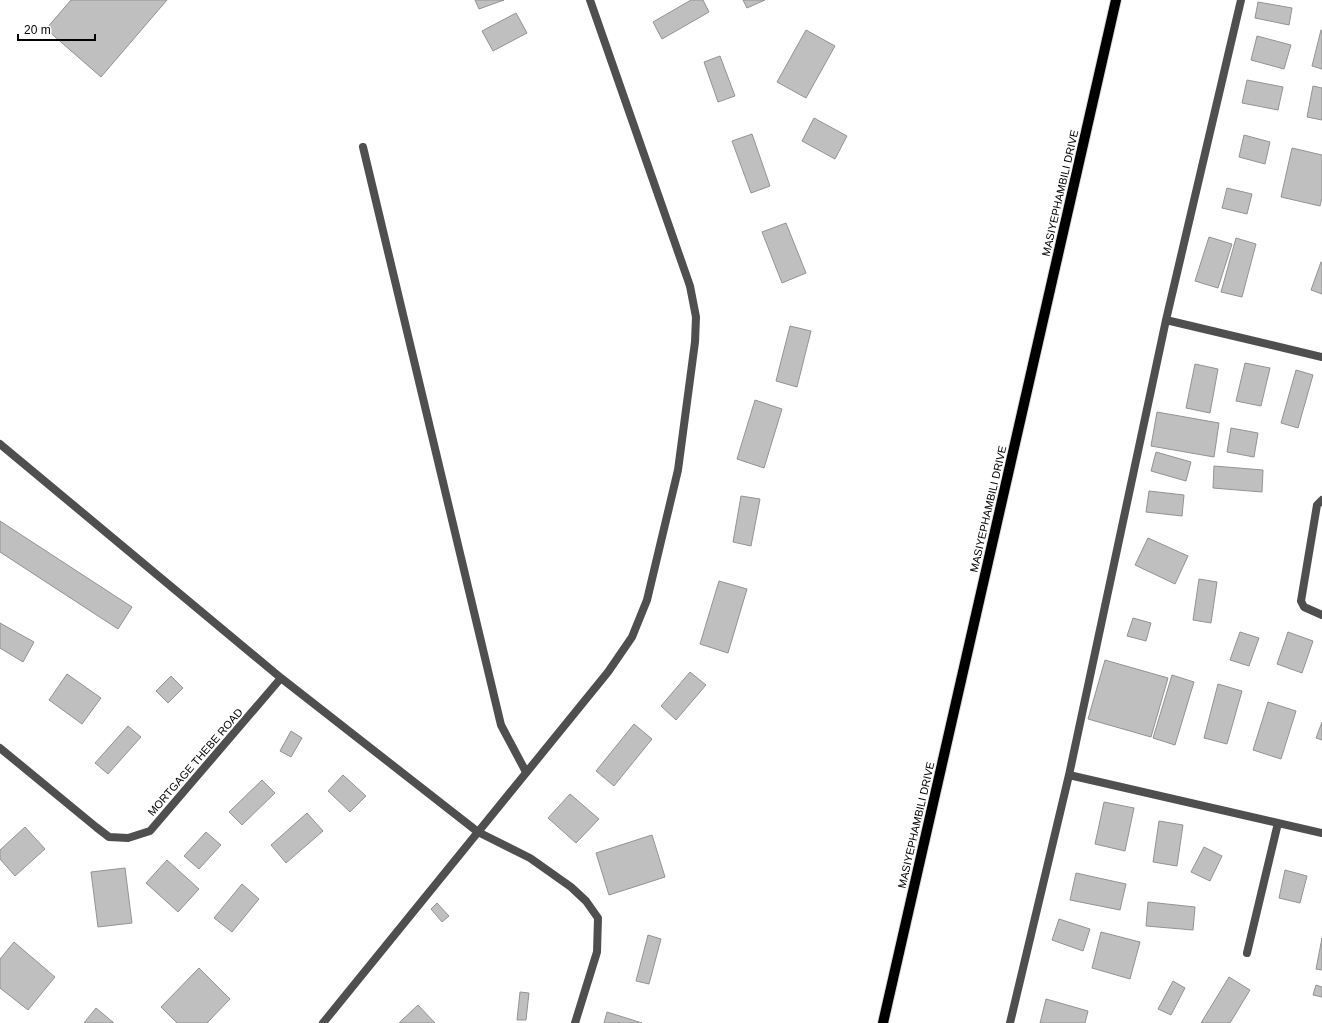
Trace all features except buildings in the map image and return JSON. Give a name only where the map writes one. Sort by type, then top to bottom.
[{"type":"main road","name":"MASIYEPHAMBILI DRIVE","points":[[883,1023],[1116,0]]},
{"type":"street","points":[[323,1023],[608,672],[632,637],[647,600],[678,470],[696,317],[690,286],[590,0]]},
{"type":"street","points":[[1010,1023],[1069,775],[1166,320],[1241,0]]},
{"type":"street","points":[[363,148],[501,725],[526,772]]},
{"type":"street","points":[[1166,320],[1322,357]]},
{"type":"street","points":[[0,444],[281,678],[478,832],[530,858],[571,887],[586,901],[598,918],[597,952],[575,1023]]},
{"type":"street","points":[[1322,500],[1317,505],[1301,601],[1304,607],[1322,615]]},
{"type":"street","name":"MORTGAGE THEBE ROAD","points":[[0,748],[110,837],[128,838],[150,831],[281,678]]},
{"type":"street","points":[[1069,775],[1322,833]]},
{"type":"street","points":[[1247,953],[1278,823]]}]
